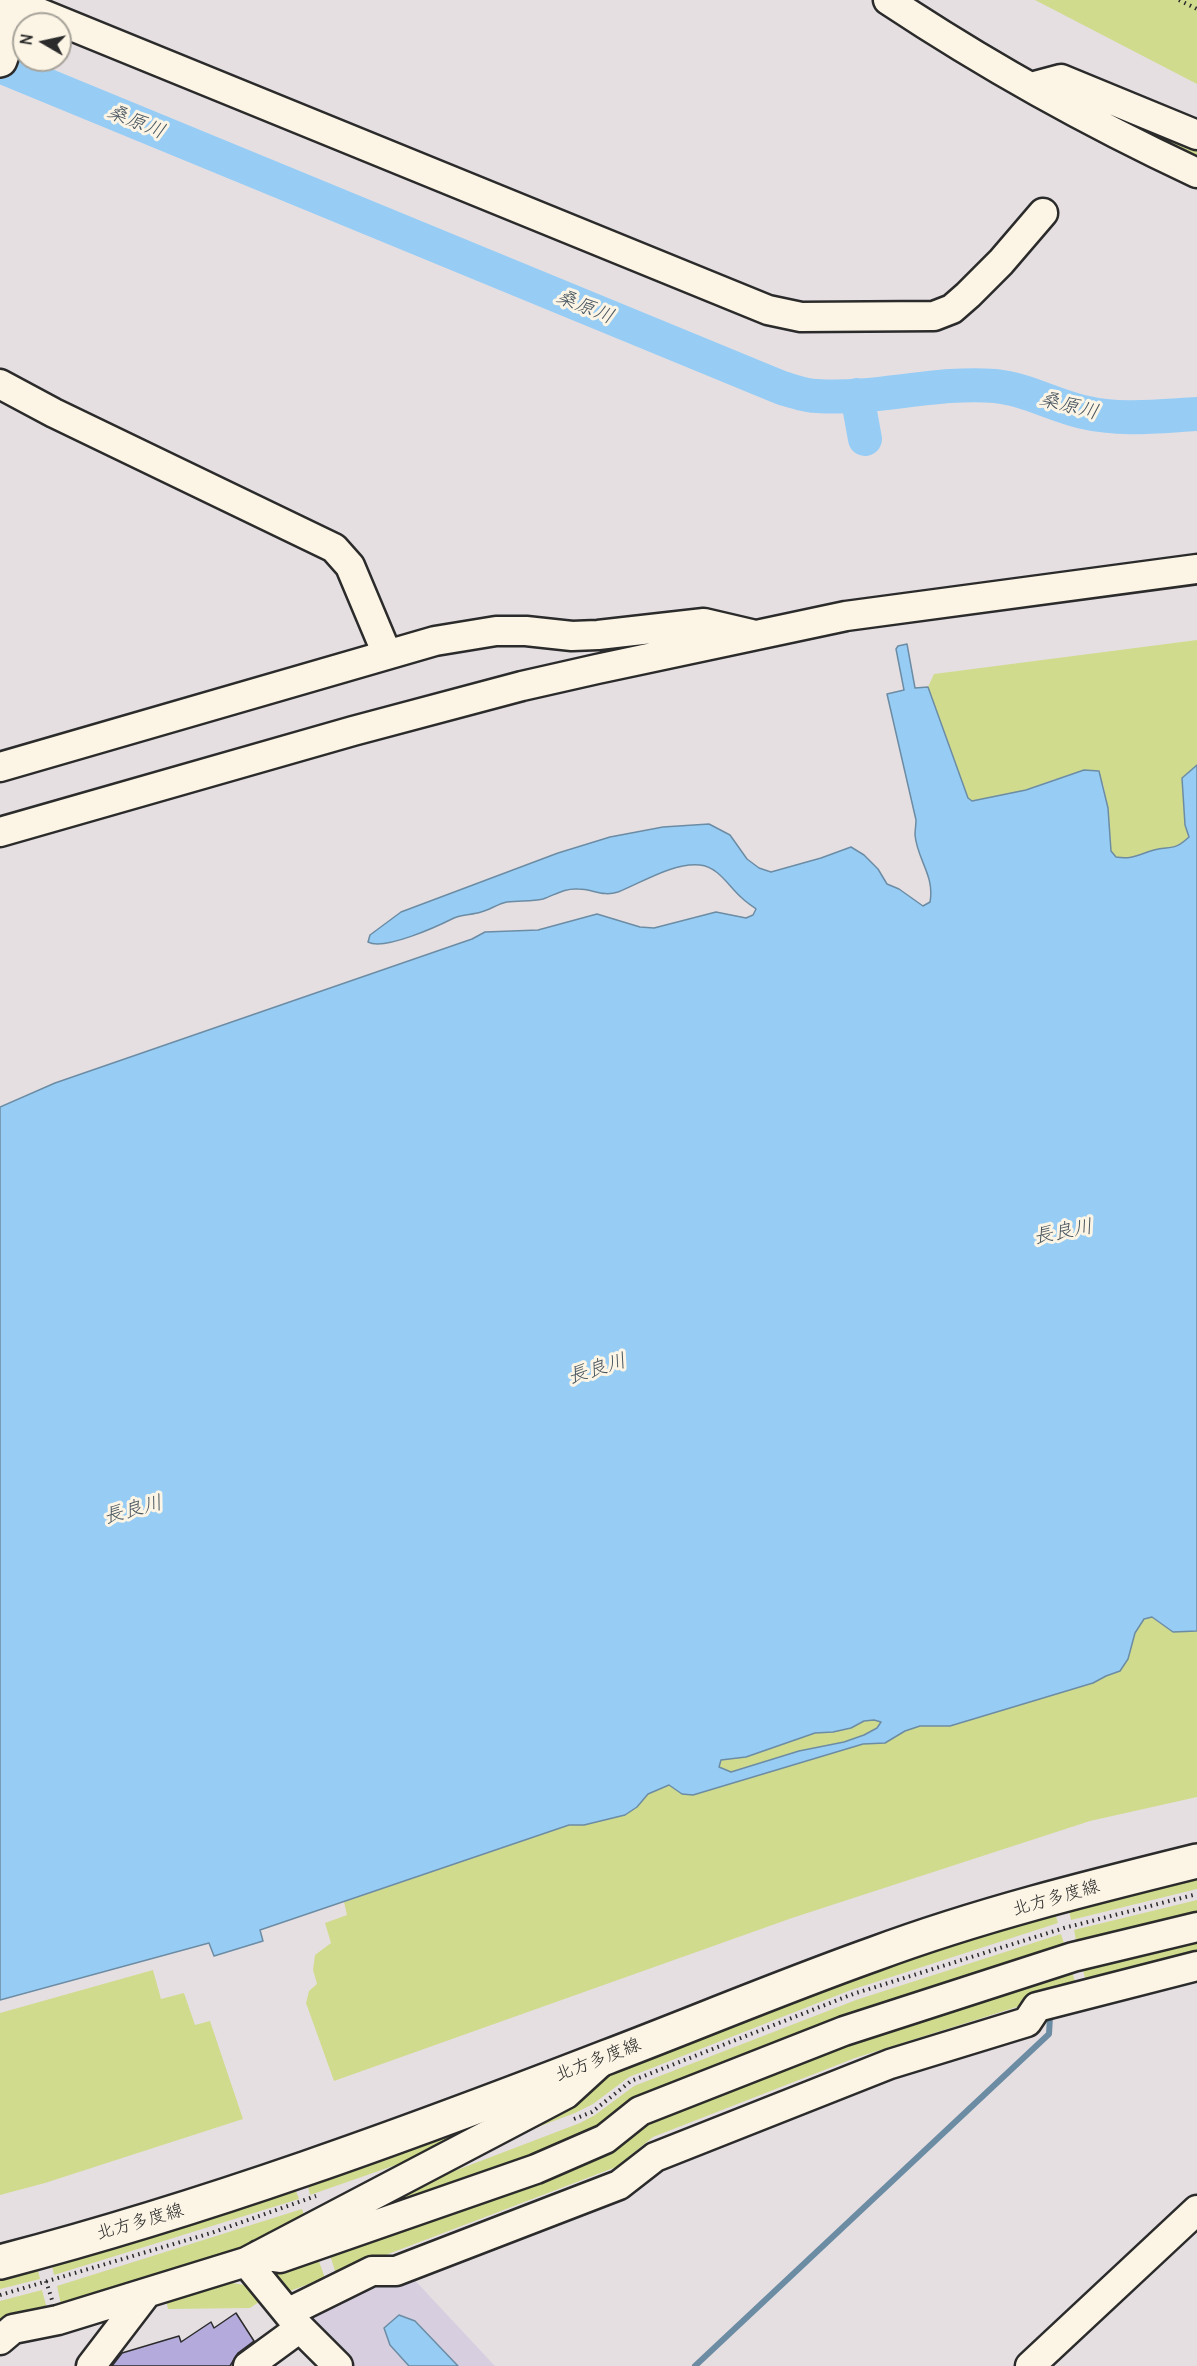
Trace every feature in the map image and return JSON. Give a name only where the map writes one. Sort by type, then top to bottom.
[{"type":"main road","points":[[0,60],[16,5]]},
{"type":"main road","name":"北方多度線","points":[[0,2262],[188,2208],[298,2172],[605,2058],[876,1953],[1055,1897],[1197,1861]]},
{"type":"street","points":[[888,0],[1031,87],[1197,173]]},
{"type":"street","points":[[16,5],[757,306],[801,317],[934,316],[952,309],[1001,262],[1043,213]]},
{"type":"street","points":[[1031,87],[1061,79],[1197,135]]},
{"type":"street","points":[[0,384],[54,413],[334,548],[350,566],[387,654]]},
{"type":"street","points":[[0,832],[353,731],[522,686],[846,616],[1197,569]]},
{"type":"street","points":[[0,767],[435,641],[496,632],[526,631],[572,636],[704,622],[759,636]]},
{"type":"street","points":[[252,2259],[280,2258],[536,2169],[605,2139],[640,2111],[844,2031],[1073,1957],[1197,1927]]},
{"type":"street","points":[[248,2366],[295,2320],[372,2271],[396,2271],[619,2185],[655,2157],[890,2064],[1027,2022],[1037,2007],[1197,1966]]},
{"type":"street","points":[[4,2333],[146,2294],[252,2259],[566,2094],[605,2058]]},
{"type":"street","points":[[1030,2366],[1197,2210]]},
{"type":"street","points":[[252,2259],[295,2320],[338,2366]]},
{"type":"street","points":[[91,2366],[146,2294]]},
{"type":"path","points":[[1179,0],[1197,9]]},
{"type":"path","points":[[37,2252],[58,2320]]},
{"type":"shaded area","points":[[409,2274],[495,2366],[349,2366],[315,2330],[313,2319],[318,2308],[352,2291]]},
{"type":"green space","points":[[1035,0],[1197,0],[1197,84]]},
{"type":"green space","points":[[1093,107],[1197,144],[1197,163]]},
{"type":"green space","points":[[1197,640],[1197,765],[1182,778],[1185,825],[1189,837],[1184,841],[1176,846],[1132,857],[1116,857],[1111,851],[1108,808],[1103,783],[1055,779],[1026,790],[972,802],[968,798],[928,687],[934,674]]},
{"type":"green space","points":[[1152,1617],[1173,1629],[1197,1631],[1197,1797],[1090,1821],[792,1918],[334,2081],[306,2003],[309,1991],[317,1984],[313,1970],[315,1955],[331,1943],[325,1923],[347,1915],[344,1902],[569,1825],[584,1825],[637,1807],[648,1794],[670,1785],[682,1793],[717,1787],[863,1744],[885,1743],[905,1731],[920,1726],[950,1726],[1093,1683],[1120,1671],[1128,1659],[1135,1633],[1144,1619]]},
{"type":"green space","points":[[864,1721],[881,1722],[877,1728],[844,1742],[799,1751],[731,1772],[719,1767],[721,1760],[746,1757],[815,1733],[833,1732],[851,1728]]},
{"type":"green space","points":[[1197,1874],[1197,1889],[1071,1920],[1068,1906]]},
{"type":"green space","points":[[1197,1900],[1197,1921],[1078,1950],[1074,1930]]},
{"type":"green space","points":[[1054,1910],[1058,1923],[851,1990],[629,2077],[593,2104],[575,2113],[493,2144],[585,2095],[618,2066],[843,1978]]},
{"type":"green space","points":[[1197,1933],[1197,1956],[1087,1986],[1081,1962]]},
{"type":"green space","points":[[1061,1934],[1067,1953],[597,2138],[325,2238],[415,2186],[580,2123],[595,2115],[634,2086],[856,2000]]},
{"type":"green space","points":[[1070,1965],[1077,1988],[855,2058],[653,2137],[616,2167],[336,2274],[328,2249],[646,2114]]},
{"type":"green space","points":[[153,1970],[161,1999],[184,1993],[195,2025],[210,2021],[243,2119],[45,2183],[0,2195],[0,2013]]},
{"type":"green space","points":[[563,2088],[467,2140],[310,2195],[307,2182]]},
{"type":"green space","points":[[294,2186],[299,2199],[54,2275],[51,2261]]},
{"type":"green space","points":[[302,2209],[307,2224],[264,2245],[61,2305],[57,2286]]},
{"type":"green space","points":[[316,2253],[325,2278],[279,2295],[270,2274],[274,2269]]},
{"type":"green space","points":[[37,2266],[40,2279],[0,2289],[0,2275]]},
{"type":"green space","points":[[226,2282],[251,2286],[262,2300],[250,2308],[168,2309],[166,2300]]},
{"type":"green space","points":[[42,2290],[47,2309],[0,2321],[0,2301]]},
{"type":"water","name":"長良川","points":[[907,644],[915,688],[928,687],[968,798],[972,801],[1026,790],[1084,770],[1099,771],[1108,808],[1111,851],[1116,857],[1132,857],[1176,846],[1189,837],[1185,825],[1182,778],[1197,765],[1197,1631],[1173,1632],[1152,1617],[1144,1619],[1135,1633],[1128,1659],[1120,1671],[1093,1683],[950,1726],[920,1726],[905,1731],[885,1743],[863,1744],[693,1795],[682,1794],[669,1785],[648,1794],[637,1807],[625,1815],[584,1825],[569,1825],[260,1930],[263,1941],[214,1956],[209,1943],[0,2000],[0,1107],[55,1083],[472,939],[485,932],[538,930],[597,914],[640,927],[654,928],[716,912],[746,918],[753,915],[756,909],[713,869],[690,865],[658,874],[618,892],[607,894],[573,889],[543,899],[512,901],[478,913],[457,917],[398,940],[376,944],[368,942],[370,935],[401,912],[558,853],[610,837],[663,827],[709,824],[730,835],[747,859],[759,868],[771,872],[851,847],[864,855],[878,869],[887,884],[899,889],[923,906],[930,902],[930,884],[916,844],[916,820],[887,694],[904,690],[896,649],[898,646]],"holes":[[[864,1721],[881,1722],[877,1728],[844,1742],[799,1751],[731,1772],[719,1767],[721,1760],[746,1757],[815,1733],[851,1728]]]},
{"type":"water","points":[[399,2315],[415,2321],[458,2366],[409,2366],[390,2345],[384,2328]]},
{"type":"building","points":[[236,2313],[254,2341],[238,2353],[230,2366],[112,2366],[122,2353],[179,2336],[181,2342],[211,2322],[214,2328]]},
{"type":"waterway","name":"桑原川","points":[[0,66],[795,392],[813,396],[839,397],[951,386],[995,386],[1018,390],[1072,409],[1097,415],[1140,417],[1197,414]]},
{"type":"waterway","points":[[857,395],[865,439]]},
{"type":"waterway","points":[[695,2366],[1049,2034],[1050,2017]]}]
